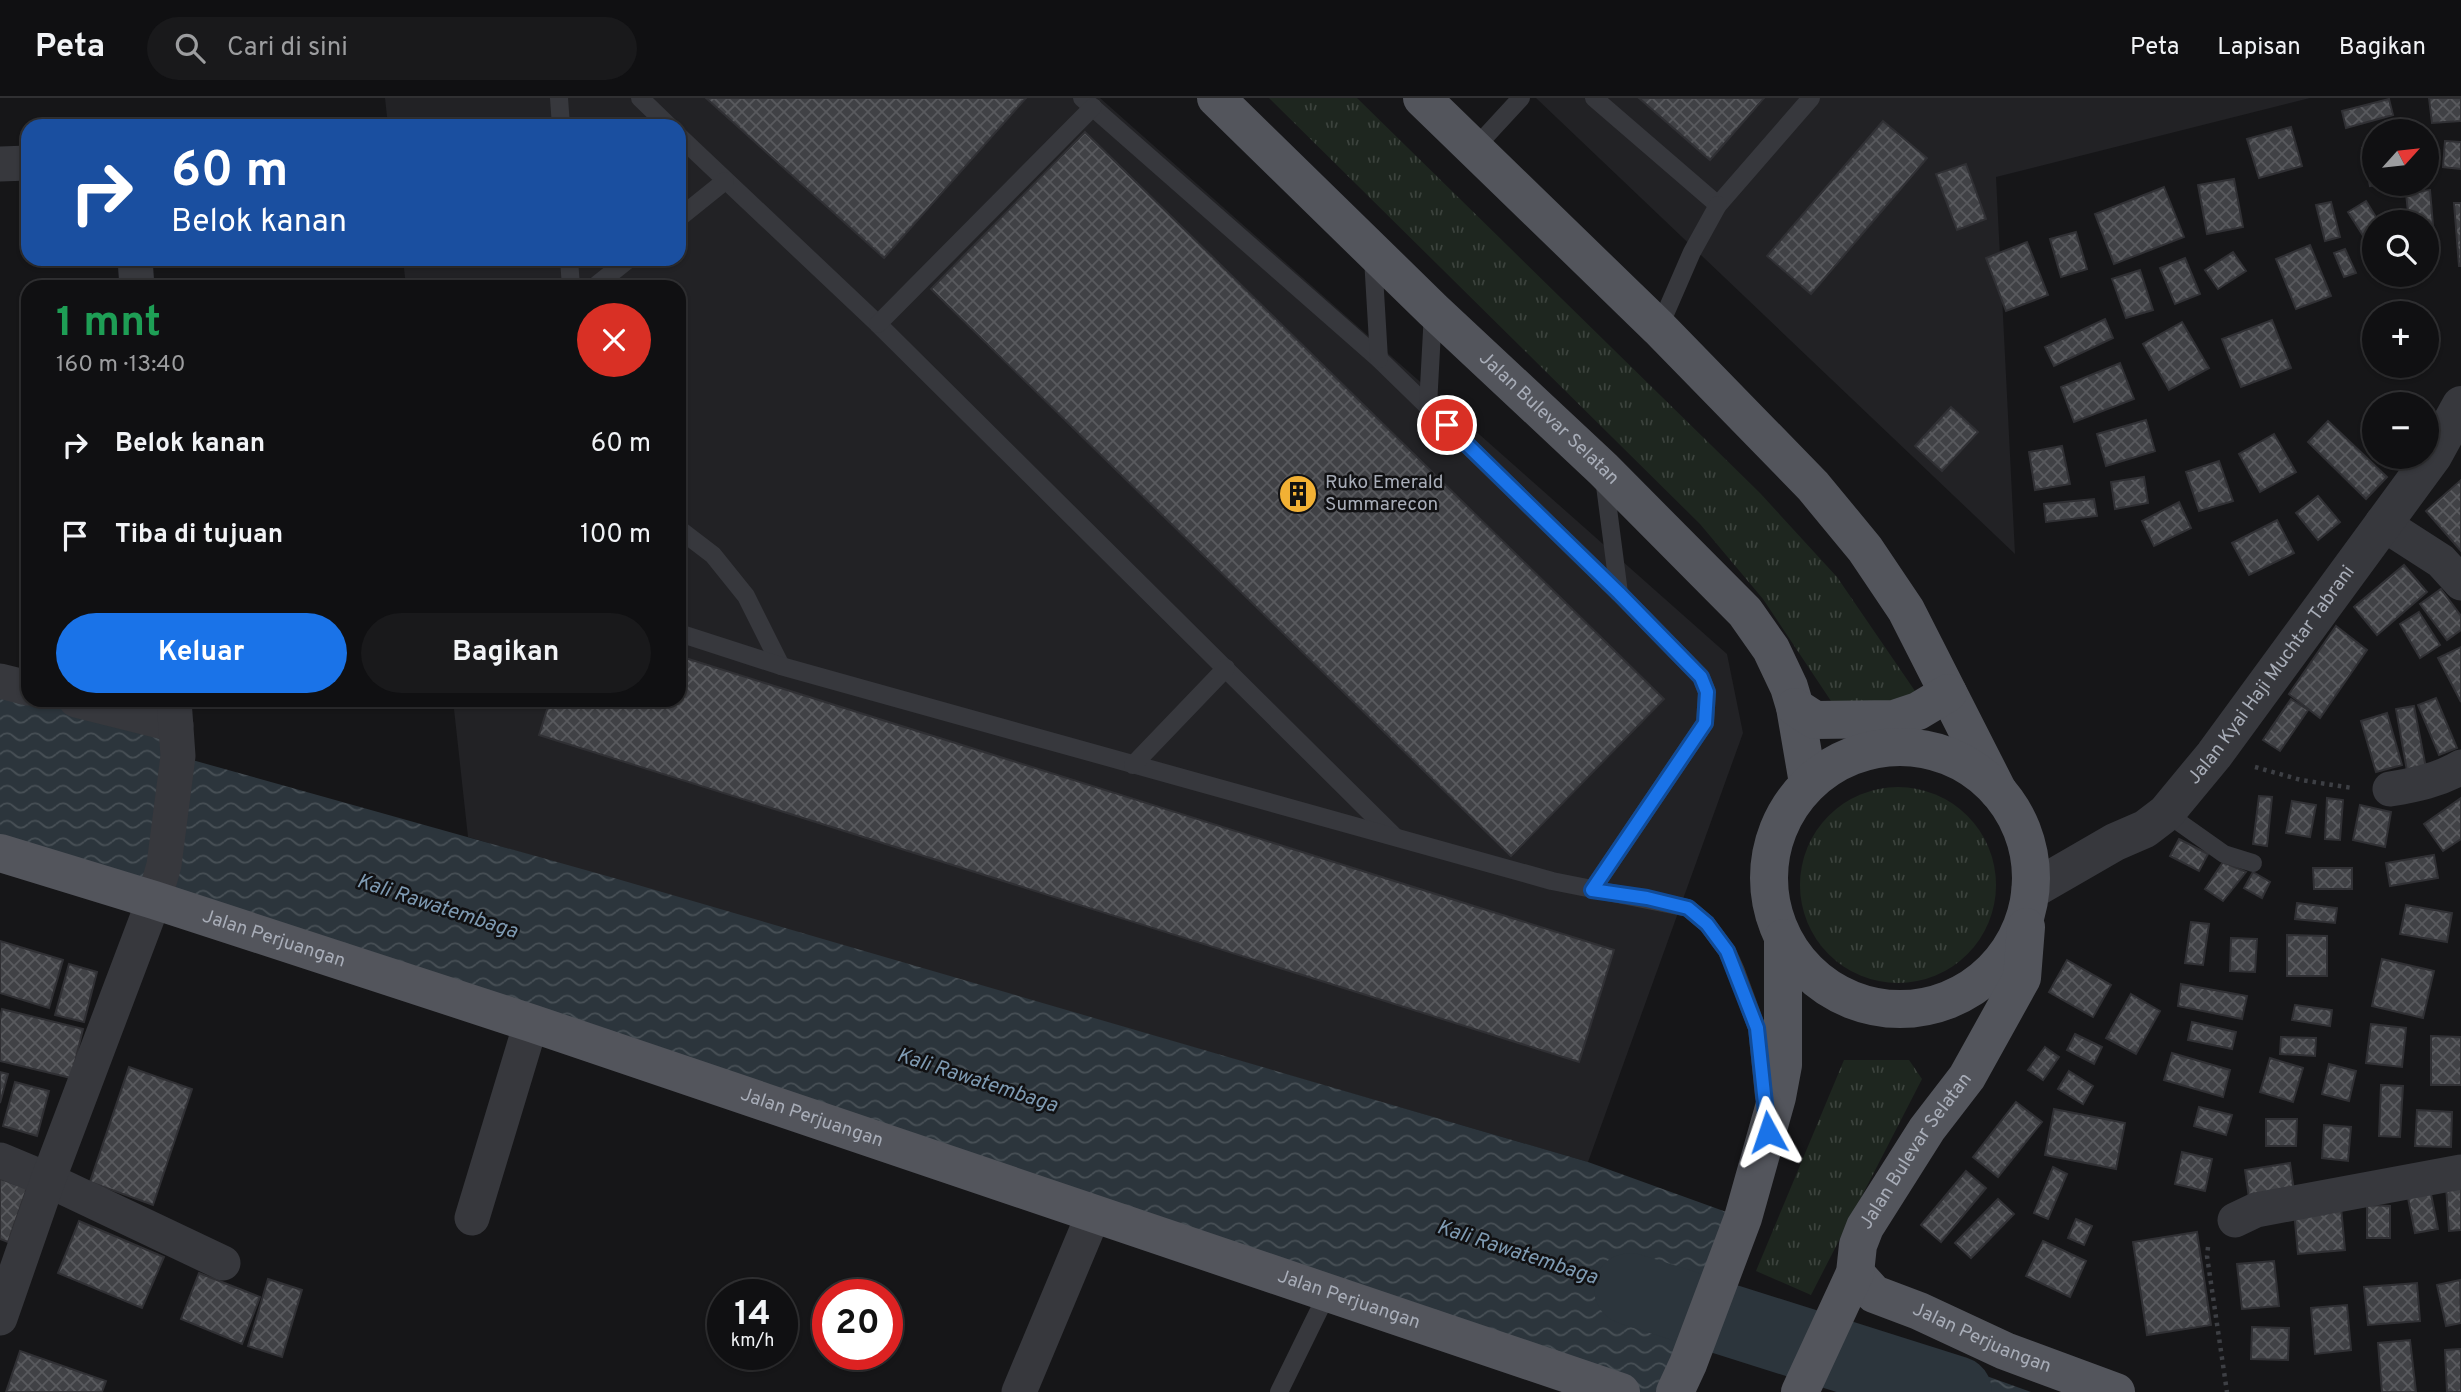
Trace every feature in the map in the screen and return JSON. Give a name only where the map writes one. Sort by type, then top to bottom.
[{"type":"main road","name":"Jalan Bulevar Selatan","points":[[1216,98],[1433,310],[1603,469],[1745,612],[1771,649],[1789,687],[1808,783]]},
{"type":"main road","points":[[1422,98],[1659,328],[1813,486],[1865,548],[1906,610],[1998,791]]},
{"type":"main road","points":[[1795,707],[1815,720],[1895,719],[1918,711],[1948,693]]},
{"type":"main road","points":[[1998,791],[1981,775],[1949,757],[1907,747],[1864,751],[1825,770],[1808,783],[1784,815],[1771,853],[1769,882],[1774,915],[1783,938],[1811,974],[1830,990],[1852,1001],[1901,1010],[1925,1008],[1948,1000],[1971,989],[1996,968],[2017,938],[2028,903]]},
{"type":"main road","name":"Jalan Bulevar Selatan","points":[[1800,1392],[1847,1289],[1865,1227],[1916,1146],[1967,1077],[2022,978],[2028,903],[2025,840],[1998,791]]},
{"type":"main road","name":"Jalan Perjuangan","points":[[0,853],[159,882],[531,1023],[1328,1292],[1561,1382],[1621,1392]]},
{"type":"main road","points":[[1681,1378],[1734,1239],[1768,1132],[1783,1065],[1783,938]]},
{"type":"main road","name":"Jalan Perjuangan","points":[[1847,1289],[1874,1294],[1919,1311],[2005,1351],[2116,1392]]},
{"type":"street","points":[[0,164],[21,163]]},
{"type":"street","name":"Jalan Kyai Haji Muchtar Tabrani","points":[[2028,903],[2115,842],[2145,829],[2166,813],[2214,755],[2329,600],[2382,523],[2433,456],[2461,405]]},
{"type":"street","points":[[2382,523],[2441,561],[2461,583]]},
{"type":"street","points":[[0,681],[21,686]]},
{"type":"street","points":[[0,1318],[48,1180],[159,882],[176,727],[102,707]]},
{"type":"street","points":[[2390,789],[2418,785],[2450,774],[2461,767]]},
{"type":"street","points":[[472,1218],[531,1023]]},
{"type":"street","points":[[0,1160],[223,1263]]},
{"type":"street","points":[[2235,1220],[2256,1210],[2461,1172]]},
{"type":"street","points":[[1019,1392],[1094,1213]]},
{"type":"lane","points":[[559,98],[560,119]]},
{"type":"lane","points":[[640,98],[662,119]]},
{"type":"lane","points":[[1473,150],[1521,98]]},
{"type":"lane","points":[[1594,98],[1718,205]]},
{"type":"lane","points":[[1659,328],[1692,252],[1718,205],[1811,98]]},
{"type":"lane","points":[[878,324],[1088,103],[1379,359],[1619,593],[1701,677],[1707,692],[1705,723],[1592,890]]},
{"type":"lane","points":[[686,143],[878,324],[1396,838]]},
{"type":"lane","points":[[686,212],[725,181]]},
{"type":"lane","points":[[1372,250],[1379,359]]},
{"type":"lane","points":[[603,280],[620,266]]},
{"type":"lane","points":[[1428,407],[1433,310]]},
{"type":"lane","points":[[1603,469],[1619,593]]},
{"type":"lane","points":[[686,534],[713,555],[746,596],[781,666]]},
{"type":"lane","points":[[686,635],[781,666],[1396,838],[1592,890],[1647,898],[1688,908],[1707,924],[1727,951],[1757,1028],[1768,1132]]},
{"type":"lane","points":[[1133,765],[1226,668]]},
{"type":"lane","points":[[2166,813],[2224,854],[2253,863]]},
{"type":"lane","points":[[1279,1392],[1328,1292]]},
{"type":"path","points":[[2214,755],[2301,780],[2343,788],[2390,789]]},
{"type":"path","points":[[2227,1392],[2207,1256],[2212,1228],[2228,1226],[2235,1220]]},
{"type":"shaded area","points":[[385,98],[1100,98],[1727,654],[1743,733],[1588,1162],[468,837],[454,707],[686,707],[686,280],[405,280],[404,266],[686,266],[686,119],[387,119]]},
{"type":"shaded area","points":[[1536,98],[2310,98],[1996,177],[2015,554]]},
{"type":"green space","points":[[1269,98],[1357,98],[1760,493],[1837,577],[1915,691],[1915,704],[1831,701],[1763,599],[1700,524]]},
{"type":"green space","points":[[1898,787],[1935,795],[1967,816],[1988,848],[1996,885],[1988,922],[1967,954],[1935,975],[1898,983],[1861,975],[1829,954],[1808,922],[1800,885],[1808,848],[1829,816],[1861,795]]},
{"type":"green space","points":[[1844,1060],[1909,1060],[1922,1079],[1811,1295],[1756,1271]]},
{"type":"water","points":[[0,681],[21,695],[21,707],[104,707],[176,725],[178,756],[614,878],[1588,1162],[1743,1218],[1675,1392],[1621,1392],[0,853]]},
{"type":"water","points":[[1864,1332],[2031,1392],[1843,1392]]},
{"type":"building","points":[[706,98],[1026,98],[884,258]]},
{"type":"building","points":[[1639,98],[1764,98],[1710,160]]},
{"type":"building","points":[[2429,98],[2461,98],[2461,121],[2440,122],[2440,119],[2432,119]]},
{"type":"building","points":[[2389,99],[2393,115],[2379,119],[2362,119],[2362,124],[2346,128],[2342,111]]},
{"type":"building","points":[[1883,121],[1927,158],[1811,294],[1767,256]]},
{"type":"building","points":[[2291,127],[2302,166],[2259,178],[2247,139]]},
{"type":"building","name":"Ruko Emerald Summarecon","points":[[1085,132],[1664,699],[1511,856],[931,289]]},
{"type":"building","points":[[2445,141],[2461,142],[2461,169],[2443,167]]},
{"type":"building","points":[[1966,164],[1986,219],[1957,230],[1936,174]]},
{"type":"building","points":[[2234,179],[2243,227],[2207,234],[2198,185]]},
{"type":"building","points":[[2164,187],[2184,237],[2114,264],[2095,214]]},
{"type":"building","points":[[2406,196],[2431,196],[2432,210],[2408,210]]},
{"type":"building","points":[[2366,201],[2372,210],[2362,210],[2362,234],[2348,212]]},
{"type":"building","points":[[2331,202],[2340,237],[2325,241],[2316,205]]},
{"type":"building","points":[[2454,203],[2461,203],[2461,266],[2459,266]]},
{"type":"building","points":[[2076,232],[2087,269],[2061,277],[2050,239]]},
{"type":"building","points":[[2027,242],[2048,295],[2006,311],[1986,258]]},
{"type":"building","points":[[2310,245],[2331,296],[2296,309],[2276,259]]},
{"type":"building","points":[[2345,249],[2356,273],[2344,277],[2334,253]]},
{"type":"building","points":[[2233,252],[2246,271],[2218,289],[2205,270]]},
{"type":"building","points":[[2185,258],[2200,294],[2175,304],[2160,268]]},
{"type":"building","points":[[2140,270],[2153,310],[2126,318],[2112,279]]},
{"type":"building","points":[[2105,319],[2113,338],[2054,366],[2045,347]]},
{"type":"building","points":[[2272,320],[2291,368],[2241,387],[2222,339]]},
{"type":"building","points":[[2182,322],[2209,368],[2169,390],[2143,344]]},
{"type":"building","points":[[2120,363],[2134,399],[2074,422],[2061,387]]},
{"type":"building","points":[[1951,407],[1978,432],[1942,471],[1915,446]]},
{"type":"building","points":[[2146,420],[2155,451],[2106,466],[2097,434]]},
{"type":"building","points":[[2328,421],[2362,453],[2362,469],[2379,469],[2387,477],[2366,499],[2308,442]]},
{"type":"building","points":[[2274,434],[2296,472],[2260,492],[2239,454]]},
{"type":"building","points":[[2062,446],[2070,484],[2035,490],[2029,452]]},
{"type":"building","points":[[2219,461],[2233,501],[2199,511],[2186,472]]},
{"type":"building","points":[[2144,477],[2148,503],[2115,509],[2111,482]]},
{"type":"building","points":[[2461,480],[2461,551],[2426,511]]},
{"type":"building","points":[[2318,496],[2340,522],[2318,540],[2296,513]]},
{"type":"building","points":[[2094,499],[2097,516],[2046,522],[2044,504]]},
{"type":"building","points":[[2179,502],[2191,528],[2154,546],[2142,521]]},
{"type":"building","points":[[2277,520],[2294,553],[2249,575],[2232,543]]},
{"type":"building","points":[[2404,565],[2427,592],[2377,635],[2354,607]]},
{"type":"building","points":[[2441,589],[2461,616],[2461,630],[2447,640],[2420,604]]},
{"type":"building","points":[[2419,612],[2440,645],[2420,658],[2400,624]]},
{"type":"building","points":[[2336,626],[2367,650],[2320,718],[2289,694]]},
{"type":"building","points":[[2461,647],[2461,702],[2438,658]]},
{"type":"building","points":[[686,658],[1614,950],[1579,1062],[539,735],[548,707],[686,707]]},
{"type":"building","points":[[2436,698],[2457,748],[2439,755],[2418,705]]},
{"type":"building","points":[[2291,699],[2308,710],[2280,751],[2263,740]]},
{"type":"building","points":[[2414,706],[2426,768],[2407,771],[2396,709]]},
{"type":"building","points":[[2387,713],[2402,765],[2376,772],[2361,721]]},
{"type":"building","points":[[2259,796],[2272,797],[2267,846],[2253,844]]},
{"type":"building","points":[[2327,798],[2343,800],[2340,840],[2325,839]]},
{"type":"building","points":[[2461,798],[2461,839],[2443,851],[2424,824]]},
{"type":"building","points":[[2292,801],[2316,805],[2310,837],[2286,833]]},
{"type":"building","points":[[2360,805],[2391,812],[2385,847],[2353,840]]},
{"type":"building","points":[[2179,839],[2208,854],[2199,871],[2170,856]]},
{"type":"building","points":[[2434,855],[2438,878],[2390,886],[2386,863]]},
{"type":"building","points":[[2223,862],[2246,872],[2223,901],[2205,889]]},
{"type":"building","points":[[2313,868],[2352,868],[2352,889],[2314,889]]},
{"type":"building","points":[[2253,872],[2270,882],[2262,898],[2244,888]]},
{"type":"building","points":[[2297,903],[2337,908],[2335,923],[2295,919]]},
{"type":"building","points":[[2406,905],[2452,913],[2447,942],[2400,934]]},
{"type":"building","points":[[2191,922],[2209,924],[2203,965],[2185,963]]},
{"type":"building","points":[[2287,935],[2327,936],[2327,976],[2287,976]]},
{"type":"building","points":[[2231,938],[2257,939],[2255,972],[2230,971]]},
{"type":"building","points":[[0,941],[63,960],[49,1008],[0,993]]},
{"type":"building","points":[[2382,959],[2434,971],[2423,1018],[2372,1006]]},
{"type":"building","points":[[2067,960],[2111,985],[2093,1017],[2049,992]]},
{"type":"building","points":[[69,964],[97,972],[84,1022],[55,1015]]},
{"type":"building","points":[[2181,984],[2247,996],[2242,1019],[2178,1006]]},
{"type":"building","points":[[2131,994],[2160,1011],[2136,1054],[2106,1038]]},
{"type":"building","points":[[2295,1005],[2332,1010],[2330,1026],[2292,1020]]},
{"type":"building","points":[[2,1009],[83,1029],[71,1078],[0,1061]]},
{"type":"building","points":[[2192,1022],[2236,1032],[2232,1049],[2188,1040]]},
{"type":"building","points":[[2371,1024],[2406,1028],[2402,1067],[2366,1063]]},
{"type":"building","points":[[2075,1034],[2102,1047],[2094,1064],[2067,1050]]},
{"type":"building","points":[[2431,1036],[2461,1037],[2461,1085],[2431,1085]]},
{"type":"building","points":[[2281,1037],[2316,1038],[2315,1056],[2280,1054]]},
{"type":"building","points":[[2045,1047],[2059,1057],[2043,1080],[2028,1070]]},
{"type":"building","points":[[2172,1053],[2230,1070],[2223,1097],[2164,1080]]},
{"type":"building","points":[[2270,1058],[2303,1068],[2293,1102],[2260,1092]]},
{"type":"building","points":[[2329,1064],[2356,1071],[2349,1101],[2322,1094]]},
{"type":"building","points":[[129,1067],[192,1089],[153,1205],[90,1182]]},
{"type":"building","points":[[2069,1071],[2093,1086],[2083,1104],[2058,1089]]},
{"type":"building","points":[[0,1072],[8,1074],[0,1103]]},
{"type":"building","points":[[15,1082],[49,1091],[37,1136],[3,1126]]},
{"type":"building","points":[[2381,1085],[2403,1086],[2400,1137],[2379,1136]]},
{"type":"building","points":[[2016,1102],[2042,1122],[1998,1177],[1973,1157]]},
{"type":"building","points":[[2199,1107],[2232,1115],[2226,1135],[2194,1126]]},
{"type":"building","points":[[2054,1109],[2125,1123],[2116,1169],[2045,1155]]},
{"type":"building","points":[[2417,1110],[2452,1112],[2451,1147],[2415,1146]]},
{"type":"building","points":[[2266,1119],[2297,1119],[2296,1146],[2266,1146]]},
{"type":"building","points":[[2324,1125],[2351,1127],[2348,1161],[2322,1158]]},
{"type":"building","points":[[2182,1152],[2212,1159],[2205,1191],[2175,1184]]},
{"type":"building","points":[[2290,1163],[2294,1191],[2249,1198],[2245,1170]]},
{"type":"building","points":[[2053,1167],[2067,1174],[2048,1219],[2034,1213]]},
{"type":"building","points":[[1966,1171],[1986,1188],[1941,1242],[1921,1225]]},
{"type":"building","points":[[0,1179],[27,1188],[8,1242],[0,1239]]},
{"type":"building","points":[[2429,1184],[2438,1229],[2415,1233],[2406,1188]]},
{"type":"building","points":[[2461,1185],[2461,1230],[2449,1231],[2446,1186]]},
{"type":"building","points":[[1998,1199],[2014,1214],[1971,1258],[1955,1243]]},
{"type":"building","points":[[2367,1205],[2390,1206],[2390,1238],[2367,1238]]},
{"type":"building","points":[[2341,1207],[2345,1250],[2298,1254],[2294,1211]]},
{"type":"building","points":[[2076,1219],[2092,1226],[2084,1245],[2068,1238]]},
{"type":"building","points":[[79,1221],[164,1257],[142,1308],[58,1273]]},
{"type":"building","points":[[2197,1232],[2211,1325],[2147,1335],[2133,1242]]},
{"type":"building","points":[[2043,1241],[2086,1261],[2070,1297],[2026,1276]]},
{"type":"building","points":[[2274,1261],[2279,1306],[2242,1309],[2237,1264]]},
{"type":"building","points":[[199,1273],[260,1297],[242,1344],[181,1319]]},
{"type":"building","points":[[268,1279],[302,1290],[282,1357],[248,1346]]},
{"type":"building","points":[[2460,1280],[2461,1323],[2446,1326],[2437,1285]]},
{"type":"building","points":[[2417,1283],[2420,1321],[2368,1325],[2364,1287]]},
{"type":"building","points":[[2347,1305],[2351,1350],[2315,1354],[2311,1308]]},
{"type":"building","points":[[2252,1327],[2289,1328],[2288,1360],[2251,1359]]},
{"type":"building","points":[[2410,1340],[2416,1392],[2382,1392],[2378,1343]]},
{"type":"building","points":[[2461,1349],[2461,1392],[2447,1392],[2445,1350]]},
{"type":"building","points":[[20,1351],[106,1381],[102,1392],[6,1392]]},
{"type":"waterway","name":"Kali Rawatembaga","points":[[1630,1289],[1956,1392]]},
{"type":"place","name":"Ruko Emerald Summarecon","points":[[1298,494]]},
{"type":"route","points":[[1447,425],[1619,593],[1705,684],[1705,723],[1592,890],[1647,898],[1688,908],[1707,924],[1727,951],[1757,1028],[1768,1132]]}]
